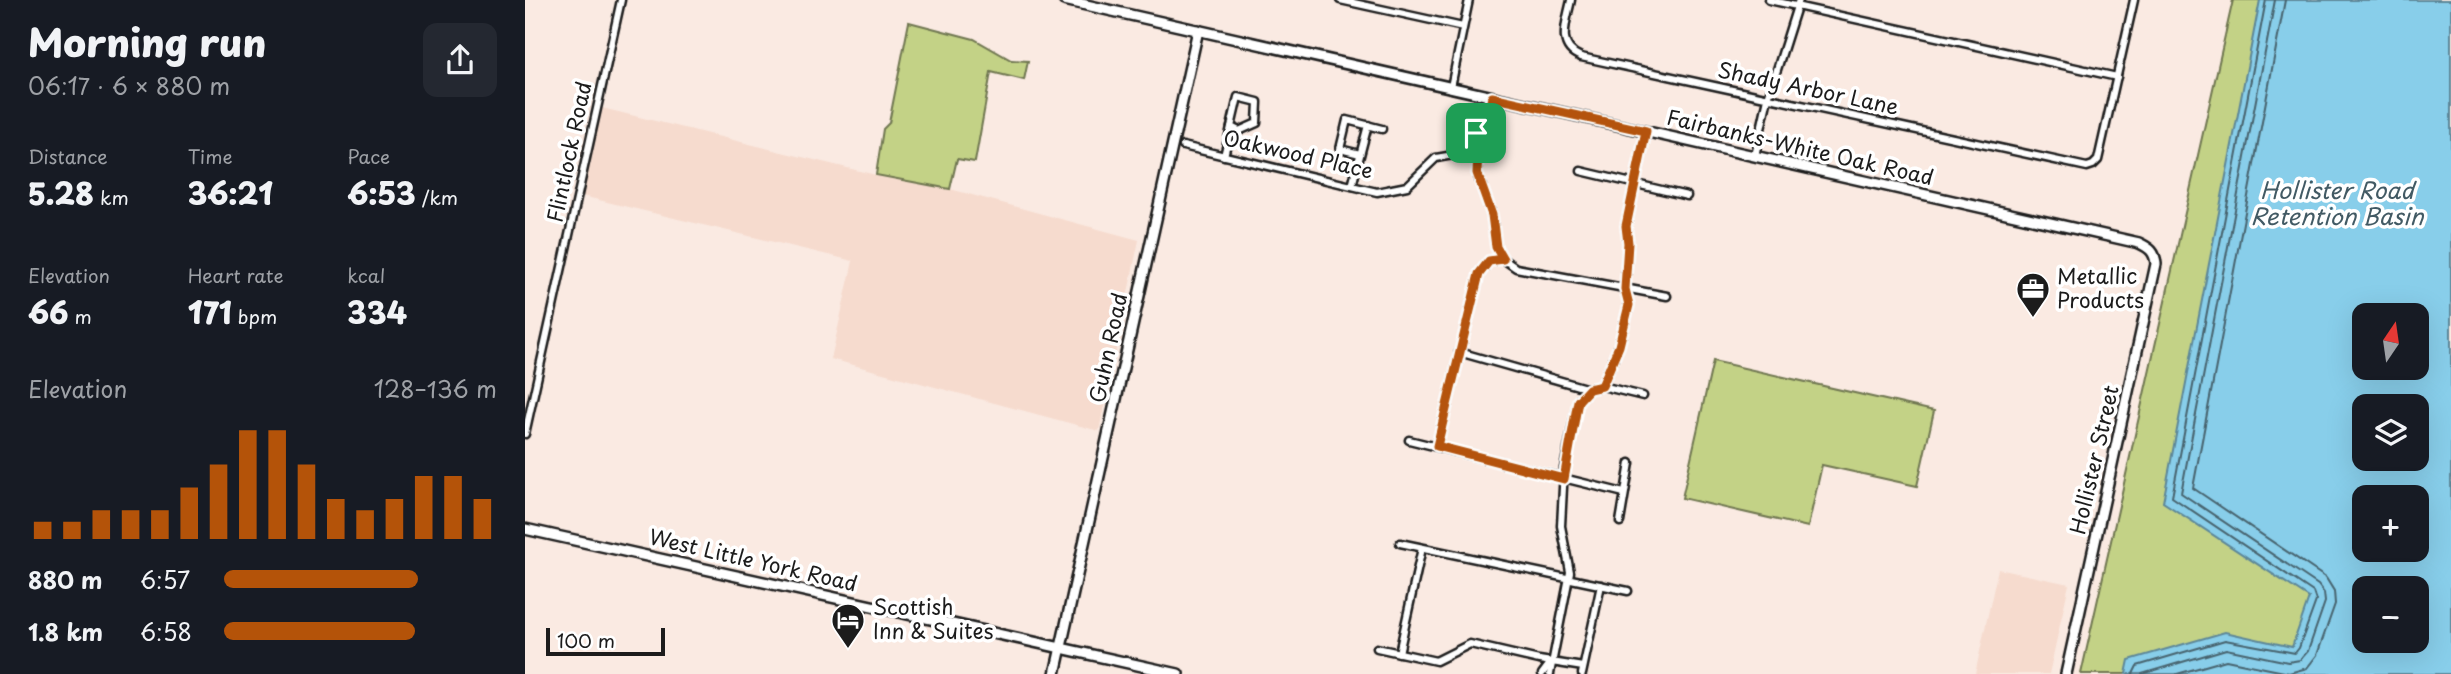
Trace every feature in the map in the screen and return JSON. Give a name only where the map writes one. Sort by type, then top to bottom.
[{"type":"street","name":"Flintlock Road","points":[[525,434],[621,0]]},
{"type":"street","name":"Fairbanks-White Oak Road","points":[[1064,0],[1451,87],[1491,101],[1646,131],[2139,243],[2155,254]]},
{"type":"street","points":[[1340,0],[1463,27]]},
{"type":"street","points":[[1451,87],[1469,0]]},
{"type":"street","name":"Shady Arbor Lane","points":[[1571,0],[1564,40],[1568,51],[1574,55],[2081,166],[2093,165],[2098,160],[2117,77]]},
{"type":"street","points":[[1769,0],[1798,3],[2117,77],[2134,0]]},
{"type":"street","points":[[1755,156],[1768,98],[1798,3]]},
{"type":"street","name":"Guhn Road","points":[[1055,674],[1198,30]]},
{"type":"street","points":[[1224,156],[1238,97],[1258,102],[1257,123],[1239,131],[1231,127]]},
{"type":"street","points":[[1477,155],[1486,150],[1494,112],[1491,101],[1482,109],[1473,146],[1477,155],[1477,173],[1492,215],[1496,247],[1503,259],[1516,268],[1667,296]]},
{"type":"street","points":[[1360,154],[1340,149],[1347,120],[1382,129]]},
{"type":"street","points":[[1352,186],[1367,125]]},
{"type":"street","points":[[1602,386],[1623,331],[1629,305],[1625,289],[1628,243],[1626,226],[1646,131]]},
{"type":"street","name":"Oakwood Place","points":[[1183,146],[1377,192],[1407,186],[1436,158],[1459,154],[1477,155]]},
{"type":"street","points":[[1581,171],[1687,196]]},
{"type":"street","name":"Hollister Street","points":[[2066,674],[2156,264],[2155,254]]},
{"type":"street","points":[[1437,446],[1479,274],[1489,261],[1503,259]]},
{"type":"street","points":[[1459,352],[1589,389],[1602,386],[1643,396]]},
{"type":"street","points":[[1550,674],[1570,572],[1560,526],[1564,479],[1578,401],[1589,389]]},
{"type":"street","points":[[1409,440],[1624,493]]},
{"type":"street","points":[[1620,522],[1630,463]]},
{"type":"street","name":"West Little York Road","points":[[525,529],[1178,674]]},
{"type":"street","points":[[1400,543],[1628,591]]},
{"type":"street","points":[[1399,653],[1422,548]]},
{"type":"street","points":[[1377,649],[1436,661],[1470,643],[1582,670],[1601,585]]},
{"type":"street","points":[[1542,674],[1553,661]]},
{"type":"shaded area","points":[[602,108],[876,175],[950,189],[1139,240],[1099,431],[831,359],[853,261],[582,196]]},
{"type":"shaded area","points":[[1998,569],[2069,584],[2049,674],[1975,674]]},
{"type":"green space","name":"Hollister Road Retention Basin","points":[[2233,0],[2451,0],[2451,674],[2081,674]]},
{"type":"green space","points":[[909,22],[974,39],[1011,60],[1028,61],[1024,80],[991,72],[975,162],[957,159],[950,189],[876,175],[883,129],[889,123]]},
{"type":"green space","points":[[1713,361],[1934,411],[1917,486],[1822,465],[1808,527],[1682,498]]},
{"type":"water","name":"Hollister Road Retention Basin","points":[[2260,0],[2451,0],[2451,674],[2126,674],[2129,660],[2225,632],[2292,647],[2309,598],[2163,502]]},
{"type":"place","name":"Metallic Products","points":[[2033,319]]},
{"type":"place","name":"Scottish Inn & Suites","points":[[848,650]]},
{"type":"route","points":[[1492,97],[1646,131],[1626,226],[1628,243],[1625,289],[1629,305],[1623,331],[1602,386],[1589,389],[1578,401],[1564,479],[1437,446],[1479,274],[1489,261],[1503,259],[1496,247],[1492,215],[1477,173],[1478,152],[1473,146],[1476,133],[1482,109],[1490,105],[1492,97]]}]
